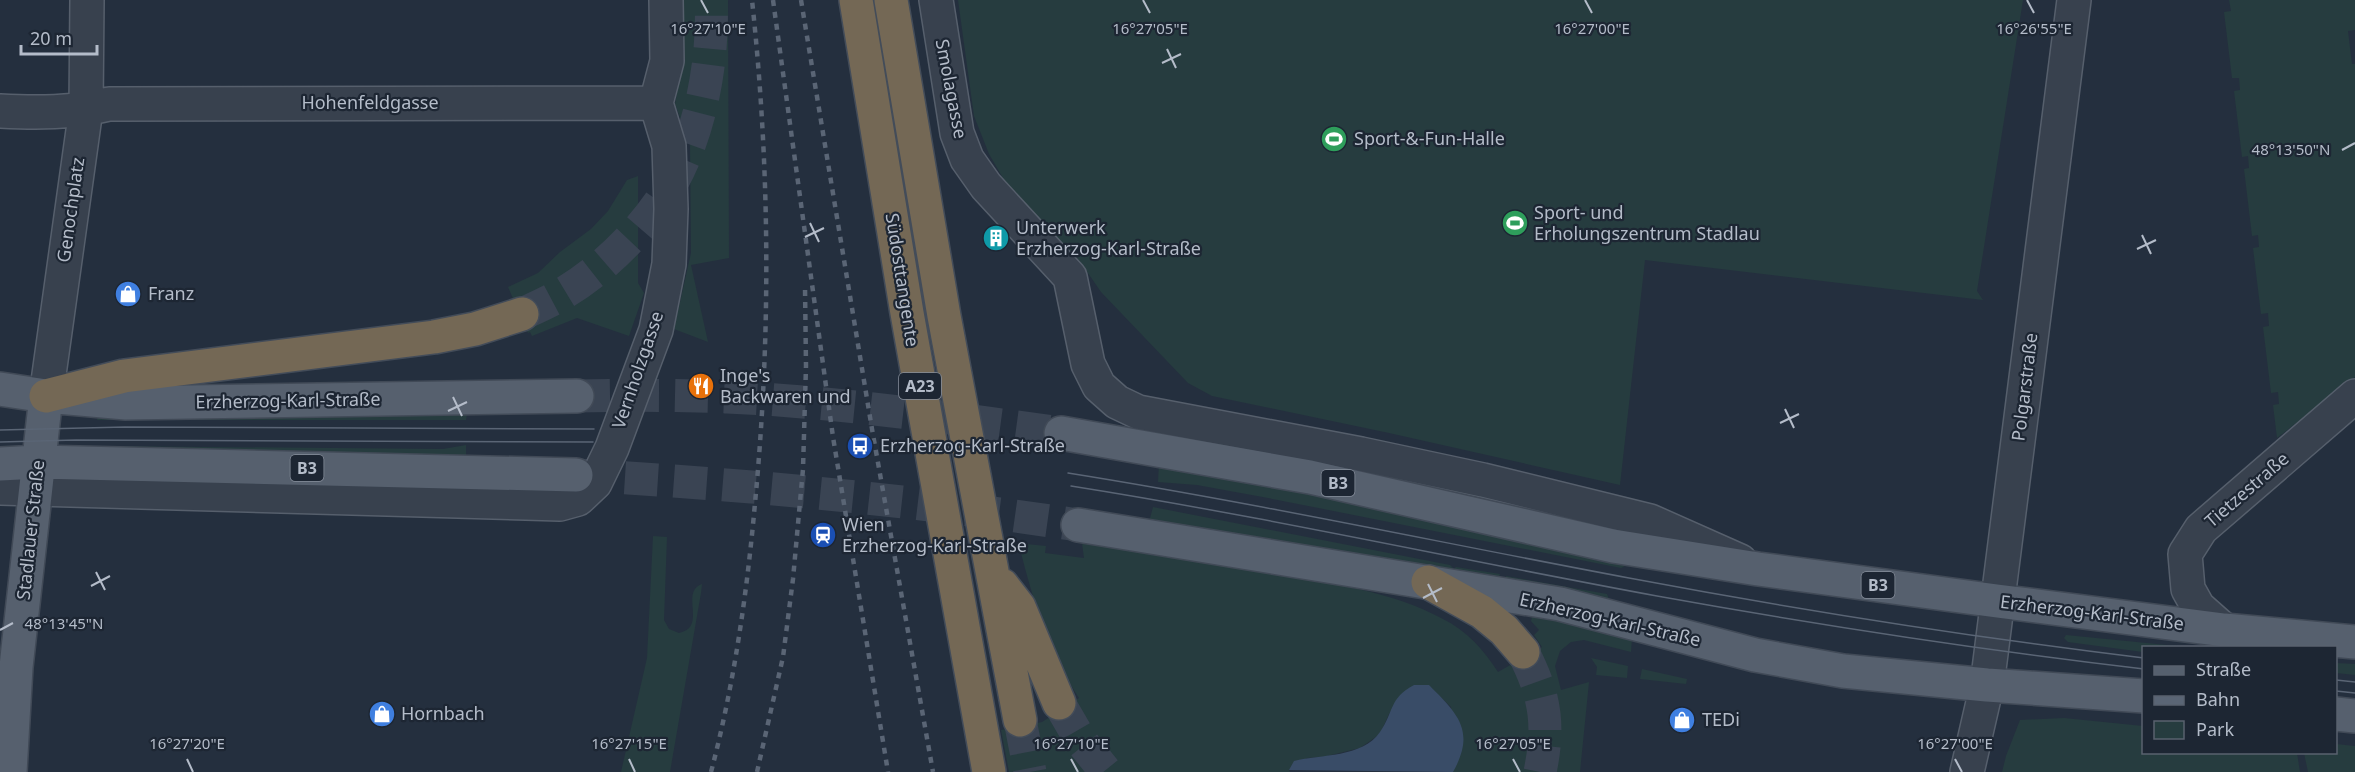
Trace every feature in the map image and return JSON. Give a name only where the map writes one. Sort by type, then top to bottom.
[{"type":"highway","name":"Südosttangente","points":[[856,0],[907,313],[988,772]]},
{"type":"highway","name":"Südosttangente","points":[[891,0],[944,316],[1020,720]]},
{"type":"highway","points":[[46,396],[124,376],[434,337],[475,329],[522,314]]},
{"type":"highway","points":[[992,572],[1019,607],[1059,703]]},
{"type":"highway","points":[[1428,582],[1482,612],[1504,630],[1522,652]]},
{"type":"main road","name":"Erzherzog-Karl-Straße","points":[[0,390],[126,403],[577,396]]},
{"type":"main road","name":"Stadlauer Straße","points":[[9,772],[16,667],[46,396]]},
{"type":"main road","name":"Erzherzog-Karl-Straße","points":[[1061,433],[1310,477],[1613,546],[1758,569],[1997,601],[2224,630],[2355,642]]},
{"type":"main road","name":"B3","points":[[0,464],[37,476],[576,475]]},
{"type":"main road","name":"Erzherzog-Karl-Straße","points":[[1078,525],[1560,604],[1755,655],[1843,671],[1987,685],[2142,696]]},
{"type":"main road","points":[[2337,714],[2355,716]]},
{"type":"street","points":[[0,111],[45,113],[86,110],[87,0]]},
{"type":"street","points":[[656,103],[668,61],[666,0]]},
{"type":"street","name":"Smolagasse","points":[[936,0],[957,133],[967,159],[986,186],[1070,277],[1088,364],[1099,386]]},
{"type":"street","name":"Polgarstraße","points":[[1968,772],[1987,685],[2074,0]]},
{"type":"street","name":"Hohenfeldgasse","points":[[86,110],[109,104],[656,103]]},
{"type":"street","name":"Vernholzgasse","points":[[37,476],[560,504],[578,499],[595,483],[612,448],[656,330],[669,264],[669,146],[656,103]]},
{"type":"street","name":"Genochplatz","points":[[46,396],[86,110]]},
{"type":"street","name":"Erzherzog-Karl-Straße","points":[[1099,386],[1117,402],[1138,412],[1361,454],[1483,480],[1650,521],[1758,569]]},
{"type":"street","name":"Tietzestraße","points":[[2224,630],[2198,607],[2188,589],[2185,555],[2201,529],[2355,396]]},
{"type":"street","points":[[0,488],[37,476]]},
{"type":"green space","points":[[684,0],[728,0],[729,258],[691,265],[708,342],[674,329],[691,253],[690,145],[675,104],[680,76]]},
{"type":"green space","name":"Sport- und Erholungszentrum Stadlau","points":[[958,0],[2023,0],[1977,291],[1983,300],[1645,260],[1620,485],[1212,396],[1188,383],[1101,292],[1079,260],[1007,185],[989,154],[974,116]]},
{"type":"green space","points":[[2229,0],[2355,0],[2355,30],[2348,31],[2352,64],[2355,64],[2355,377],[2277,438],[2273,405],[2279,404],[2278,392],[2271,393],[2263,327],[2269,326],[2268,313],[2261,314],[2253,248],[2259,247],[2258,235],[2252,236],[2244,169],[2249,168],[2248,156],[2242,157],[2234,91],[2240,90],[2239,78],[2232,78],[2224,12],[2231,11]]},
{"type":"green space","points":[[638,176],[638,283],[644,293],[629,336],[577,318],[532,336],[530,332],[528,333],[508,287],[538,273],[560,252],[591,229],[608,211],[627,180]]},
{"type":"green space","points":[[467,414],[466,420],[97,420],[98,416]]},
{"type":"green space","points":[[466,445],[466,455],[473,455],[473,458],[98,449],[97,446],[443,449]]},
{"type":"green space","points":[[1159,463],[1631,563],[1621,568],[1268,498],[1197,485],[1158,482]]},
{"type":"green space","points":[[1153,507],[1450,565],[1454,569],[1456,567],[1500,574],[1498,579],[1149,522]]},
{"type":"green space","points":[[653,536],[667,537],[664,620],[669,629],[679,633],[687,630],[692,624],[693,594],[702,584],[701,593],[670,772],[621,772],[647,658]]},
{"type":"green space","points":[[1082,543],[1335,584],[1380,594],[1423,609],[1460,629],[1481,649],[1498,672],[1542,647],[1534,635],[1539,630],[1531,621],[1532,617],[1554,621],[1562,618],[1632,637],[1631,652],[1584,640],[1571,642],[1560,651],[1555,666],[1561,690],[1589,682],[1580,772],[1453,772],[1451,707],[1428,685],[1414,685],[1389,714],[1380,734],[1360,748],[1323,757],[1307,758],[1289,770],[1290,772],[1009,772],[1001,730],[1042,722],[1079,698],[1051,646],[1031,591],[1021,553],[1028,551],[1026,544],[1046,546],[1045,553],[1084,558]]},
{"type":"green space","points":[[1506,576],[1607,594],[1609,599],[1505,581]]},
{"type":"green space","points":[[2066,635],[2177,646],[2142,646],[2142,652],[2068,642],[2064,638]]},
{"type":"green space","points":[[1591,658],[1628,666],[1627,678],[1596,675],[1597,667]]},
{"type":"green space","points":[[2337,663],[2355,664],[2355,675],[2337,673]]},
{"type":"green space","points":[[1642,669],[1687,679],[1686,684],[1640,679]]},
{"type":"green space","points":[[2064,718],[2142,726],[2142,754],[2297,754],[2300,772],[2002,772],[2020,720]]},
{"type":"green space","points":[[2337,744],[2355,746],[2355,772],[2308,772],[2304,754],[2337,754]]},
{"type":"water","points":[[1414,685],[1429,685],[1448,705],[1460,724],[1463,745],[1453,772],[1289,770],[1294,761],[1340,754],[1363,747],[1380,732],[1400,695]]},
{"type":"tunnel","points":[[522,314],[562,294],[610,259],[652,213],[673,181],[691,139],[704,93],[710,46],[711,0]]},
{"type":"tunnel","points":[[577,396],[633,395],[769,399],[894,411],[1061,433]]},
{"type":"tunnel","points":[[576,475],[827,494],[1078,525]]},
{"type":"tunnel","points":[[1523,652],[1536,682],[1544,710],[1545,739],[1540,772]]},
{"type":"tunnel","points":[[1059,703],[1081,741],[1106,772]]},
{"type":"tunnel","points":[[1020,720],[1030,772]]},
{"type":"tram line","points":[[0,430],[125,427],[594,429]]},
{"type":"tram line","points":[[0,442],[76,440],[593,442]]},
{"type":"tram line","points":[[1068,473],[1279,510],[1757,601],[1950,632],[2142,658]]},
{"type":"tram line","points":[[1071,486],[1218,511],[1717,607],[1961,645],[2142,669]]},
{"type":"tram line","points":[[2337,680],[2355,682]]},
{"type":"tram line","points":[[2337,691],[2355,693]]},
{"type":"railway","points":[[711,772],[733,672],[744,605],[755,503],[764,377],[765,189],[752,0]]},
{"type":"railway","points":[[773,0],[833,437],[888,772]]},
{"type":"railway","points":[[801,0],[872,429],[933,772]]},
{"type":"railway","points":[[757,772],[783,657],[793,579],[803,469],[806,366],[805,287]]},
{"type":"place","name":"Sport-&-Fun-Halle","points":[[1334,139]]},
{"type":"place","name":"Sport- und Erholungszentrum Stadlau","points":[[1515,223]]},
{"type":"place","name":"Unterwerk Erzherzog-Karl-Straße","points":[[996,238]]},
{"type":"place","name":"Franz","points":[[128,294]]},
{"type":"place","name":"Inge's Backwaren und","points":[[701,386]]},
{"type":"place","name":"Erzherzog-Karl-Straße","points":[[860,446]]},
{"type":"place","name":"Wien Erzherzog-Karl-Straße","points":[[823,535]]},
{"type":"place","name":"Hornbach","points":[[382,714]]},
{"type":"place","name":"TEDi","points":[[1682,720]]}]
